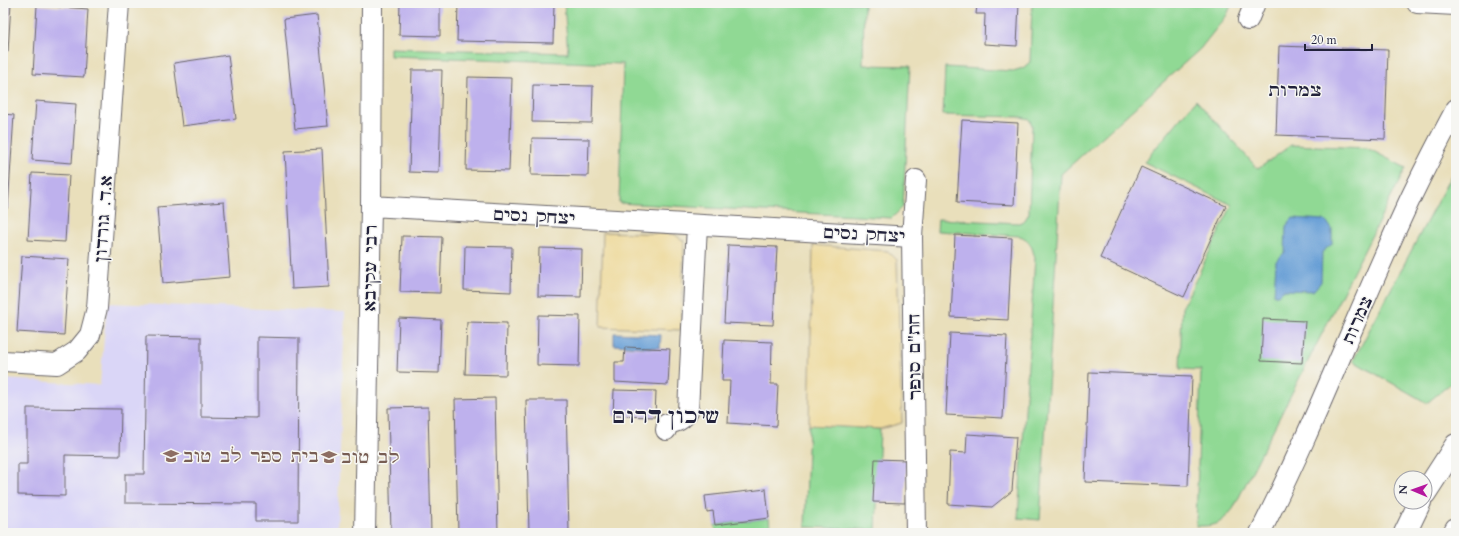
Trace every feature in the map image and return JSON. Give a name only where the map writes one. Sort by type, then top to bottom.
[{"type":"street","name":"א.ד. גורדון","points":[[3,361],[57,364],[76,351],[90,335],[97,308],[119,3]]},
{"type":"street","name":"רבי עקיבא","points":[[364,533],[371,206],[372,3]]},
{"type":"street","points":[[1416,3],[1456,5]]},
{"type":"street","name":"צמרות","points":[[1260,533],[1277,499],[1412,195],[1456,109]]},
{"type":"street","name":"חת\"ם סופר","points":[[916,180],[912,237],[916,533]]},
{"type":"street","name":"יצחק נסים","points":[[371,206],[912,237]]},
{"type":"street","points":[[666,430],[667,424],[677,422],[684,418],[688,411],[697,225]]},
{"type":"street","points":[[1433,481],[1456,445]]},
{"type":"street","points":[[1405,533],[1416,510]]},
{"type":"street","points":[[1454,533],[1456,529]]},
{"type":"shaded area","name":"בית ספר לב טוב","points":[[107,303],[345,312],[337,533],[227,533],[97,528],[96,533],[3,533],[3,379],[100,385]]},
{"type":"green space","points":[[564,3],[864,3],[863,65],[910,66],[903,207],[892,218],[619,203],[623,64],[390,56],[390,48],[568,53]]},
{"type":"green space","points":[[1032,3],[1232,3],[1227,15],[1200,49],[1061,174],[1040,520],[1018,518],[1035,258],[1032,248],[1027,240],[1020,236],[937,231],[938,219],[1019,223],[1025,220],[1029,213],[1032,125],[1029,119],[1021,117],[943,115],[945,67],[1013,71],[1023,68],[1030,62]]},
{"type":"green space","points":[[1196,100],[1258,169],[1291,145],[1367,148],[1406,168],[1233,509],[1217,524],[1209,526],[1196,526],[1201,370],[1180,369],[1182,308],[1232,205],[1144,162]]},
{"type":"green space","points":[[1456,166],[1456,379],[1427,403],[1353,361]]},
{"type":"green space","points":[[809,425],[880,429],[876,530],[805,527]]},
{"type":"green space","points":[[769,518],[771,533],[716,533],[715,525]]},
{"type":"sand","points":[[603,232],[674,234],[684,241],[681,330],[600,327]]},
{"type":"sand","points":[[813,245],[888,251],[897,260],[902,423],[880,429],[809,425]]},
{"type":"water","points":[[1293,218],[1324,220],[1332,228],[1332,244],[1322,252],[1321,282],[1313,291],[1283,290],[1278,295],[1274,295],[1276,261],[1285,252],[1286,226]]},
{"type":"water","points":[[614,333],[661,335],[660,348],[614,345]]},
{"type":"building","points":[[3,3],[11,3],[8,52],[3,52]]},
{"type":"building","points":[[400,3],[440,3],[440,36],[399,35]]},
{"type":"building","points":[[458,3],[554,3],[553,43],[457,41]]},
{"type":"building","points":[[971,3],[1019,3],[1017,46],[984,44],[985,14],[976,14],[977,5]]},
{"type":"building","points":[[37,5],[88,9],[84,77],[33,74]]},
{"type":"building","points":[[317,15],[328,126],[295,129],[284,19]]},
{"type":"building","points":[[1279,46],[1388,50],[1385,139],[1276,135]]},
{"type":"building","points":[[228,55],[236,119],[182,126],[174,63]]},
{"type":"building","points":[[412,70],[442,70],[439,173],[409,172]]},
{"type":"building","points":[[468,77],[512,78],[509,171],[466,170]]},
{"type":"building","points":[[533,85],[593,86],[592,123],[532,122]]},
{"type":"building","points":[[36,101],[76,104],[72,163],[32,160]]},
{"type":"building","points":[[3,114],[14,115],[8,208],[3,208]]},
{"type":"building","points":[[962,120],[1018,123],[1014,205],[957,202]]},
{"type":"building","points":[[532,138],[589,139],[588,176],[531,175]]},
{"type":"building","points":[[322,149],[329,287],[292,289],[285,151]]},
{"type":"building","points":[[1141,167],[1226,206],[1184,297],[1100,258]]},
{"type":"building","points":[[32,173],[69,175],[65,242],[28,240]]},
{"type":"building","points":[[224,202],[230,277],[163,283],[157,207]]},
{"type":"building","points":[[955,235],[1012,238],[1008,320],[951,317]]},
{"type":"building","points":[[402,236],[442,237],[440,293],[400,292]]},
{"type":"building","points":[[728,245],[777,247],[773,325],[724,323]]},
{"type":"building","points":[[465,246],[512,247],[511,292],[464,290]]},
{"type":"building","points":[[539,248],[582,249],[581,297],[538,296]]},
{"type":"building","points":[[22,256],[69,259],[64,335],[17,332]]},
{"type":"building","points":[[538,315],[580,316],[579,366],[537,365]]},
{"type":"building","points":[[399,318],[441,320],[439,373],[397,372]]},
{"type":"building","points":[[1263,319],[1305,321],[1302,363],[1261,361]]},
{"type":"building","points":[[467,322],[507,323],[506,375],[465,374]]},
{"type":"building","points":[[950,333],[1007,336],[1003,418],[946,415]]},
{"type":"building","points":[[146,336],[201,337],[201,417],[257,418],[257,337],[299,338],[298,521],[256,521],[256,504],[125,503],[125,474],[144,474]]},
{"type":"building","points":[[724,340],[772,342],[771,384],[778,384],[776,426],[728,423],[730,381],[722,381]]},
{"type":"building","points":[[625,347],[670,349],[668,385],[615,382],[615,362],[624,362]]},
{"type":"building","points":[[1089,372],[1192,376],[1188,486],[1085,482]]},
{"type":"building","points":[[614,390],[656,391],[655,417],[613,416]]},
{"type":"building","points":[[495,398],[498,533],[458,533],[455,399]]},
{"type":"building","points":[[526,400],[566,400],[569,533],[529,533]]},
{"type":"building","points":[[428,407],[431,533],[391,533],[388,408]]},
{"type":"building","points":[[27,408],[121,409],[120,456],[65,455],[65,496],[18,495],[18,464],[27,464]]},
{"type":"building","points":[[967,434],[1016,437],[1012,491],[992,507],[948,504],[950,452],[966,453]]},
{"type":"building","points":[[875,459],[907,460],[905,503],[873,502]]},
{"type":"building","points":[[766,489],[769,518],[715,525],[713,511],[707,512],[705,496]]},
{"type":"place","name":"בית ספר לב טוב","points":[[171,456]]},
{"type":"place","name":"לב טוב","points":[[329,457]]},
{"type":"district","name":"צמרות","points":[[1295,90]]},
{"type":"district","name":"שיכון דרום","points":[[666,416]]}]
